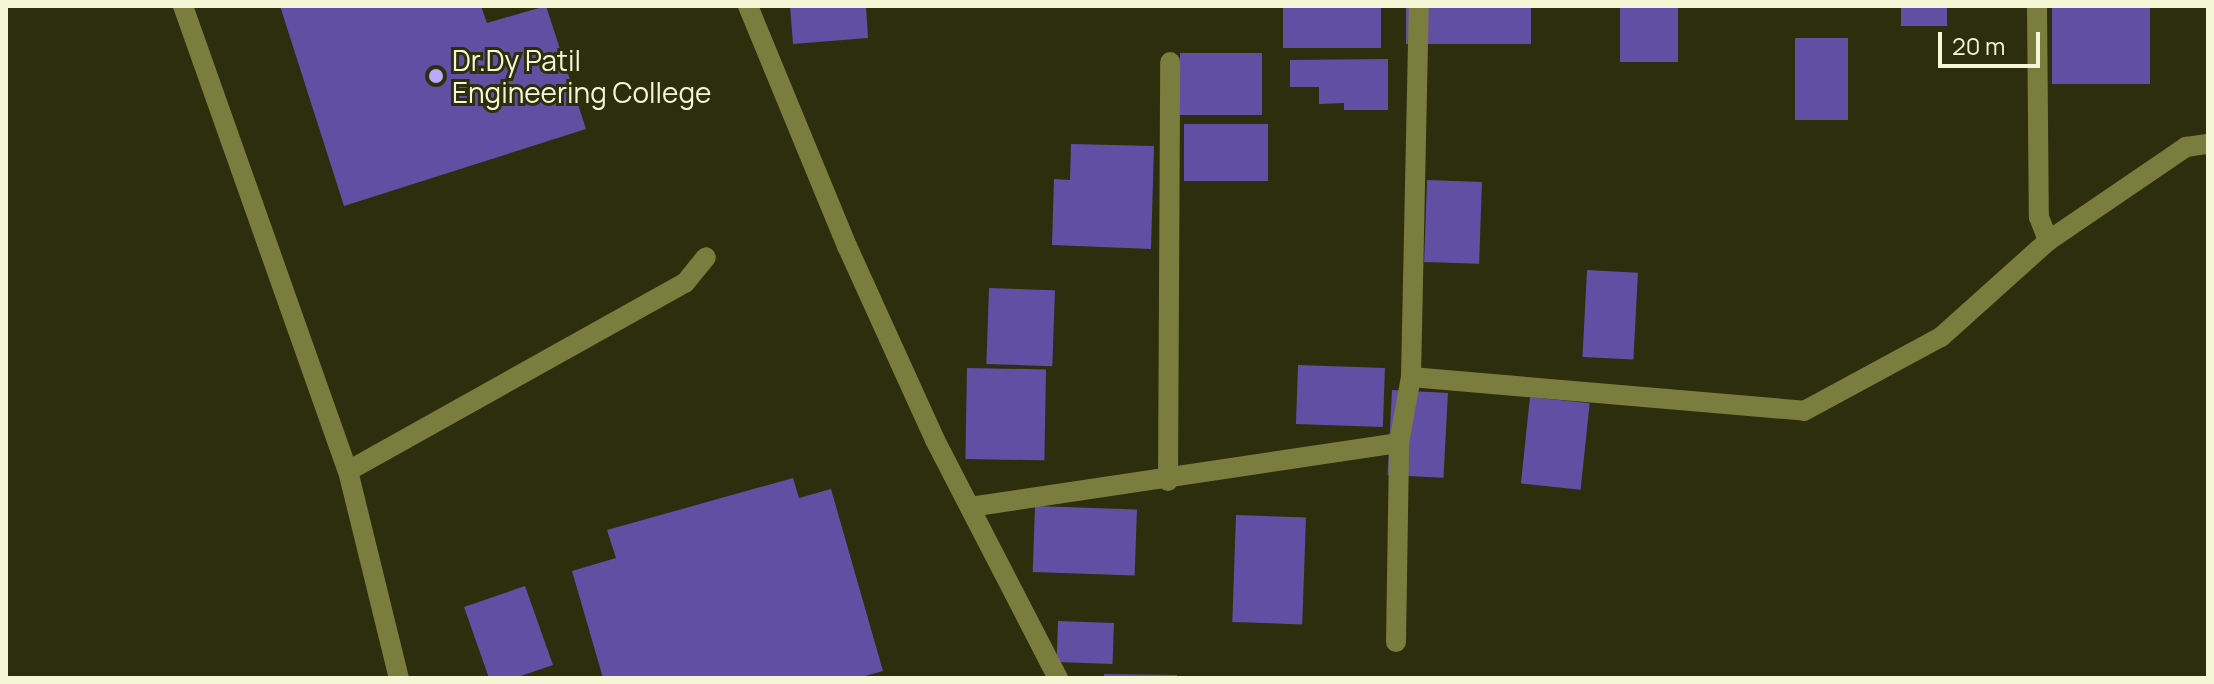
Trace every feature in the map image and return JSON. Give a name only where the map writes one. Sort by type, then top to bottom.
[{"type":"street","points":[[183,6],[348,471],[399,678]]},
{"type":"street","points":[[748,6],[847,246],[970,507],[1058,678]]},
{"type":"street","points":[[1396,642],[1399,443],[1411,377],[1419,6]]},
{"type":"street","points":[[2037,6],[2039,217],[2048,241]]},
{"type":"street","points":[[1168,481],[1170,62]]},
{"type":"street","points":[[1411,377],[1804,411],[1941,337],[2048,241],[2186,147],[2208,144]]},
{"type":"street","points":[[348,471],[685,283],[706,257]]},
{"type":"street","points":[[970,507],[1168,481],[1399,443]]},
{"type":"building","name":"Dr.Dy Patil Engineering College","points":[[280,6],[481,6],[487,23],[546,6],[586,129],[344,206]]},
{"type":"building","points":[[790,6],[866,6],[868,38],[793,44]]},
{"type":"building","points":[[1283,6],[1381,6],[1381,48],[1283,48]]},
{"type":"building","points":[[1406,6],[1531,6],[1531,44],[1406,44]]},
{"type":"building","points":[[1620,6],[1678,6],[1678,62],[1620,62]]},
{"type":"building","points":[[1901,6],[1947,6],[1947,26],[1901,26]]},
{"type":"building","points":[[2052,6],[2150,6],[2150,84],[2052,84]]},
{"type":"building","points":[[1795,38],[1848,38],[1848,120],[1795,120]]},
{"type":"building","points":[[1180,53],[1262,53],[1262,115],[1180,115]]},
{"type":"building","points":[[1388,59],[1388,110],[1344,110],[1344,103],[1319,104],[1319,87],[1290,87],[1290,60]]},
{"type":"building","points":[[1184,124],[1268,124],[1268,181],[1184,181]]},
{"type":"building","points":[[1071,144],[1154,146],[1151,249],[1052,245],[1054,179],[1070,180]]},
{"type":"building","points":[[1427,180],[1482,182],[1479,264],[1424,262]]},
{"type":"building","points":[[1587,270],[1638,273],[1633,360],[1582,357]]},
{"type":"building","points":[[989,288],[1055,290],[1052,366],[986,364]]},
{"type":"building","points":[[1298,365],[1385,368],[1383,427],[1296,424]]},
{"type":"building","points":[[967,368],[1046,369],[1044,460],[965,459]]},
{"type":"building","points":[[1392,390],[1448,393],[1443,478],[1388,475]]},
{"type":"building","points":[[1530,397],[1590,403],[1581,490],[1521,484]]},
{"type":"building","points":[[793,478],[799,498],[831,489],[883,671],[858,678],[603,678],[572,571],[616,558],[607,530]]},
{"type":"building","points":[[1035,506],[1137,510],[1135,576],[1033,572]]},
{"type":"building","points":[[1236,515],[1306,517],[1302,624],[1232,622]]},
{"type":"building","points":[[525,586],[553,665],[515,678],[489,678],[464,607]]},
{"type":"building","points":[[1058,621],[1114,623],[1113,664],[1057,662]]},
{"type":"building","points":[[1104,674],[1177,675],[1177,678],[1104,678]]},
{"type":"place","name":"Dr.Dy Patil Engineering College","points":[[436,76]]}]
